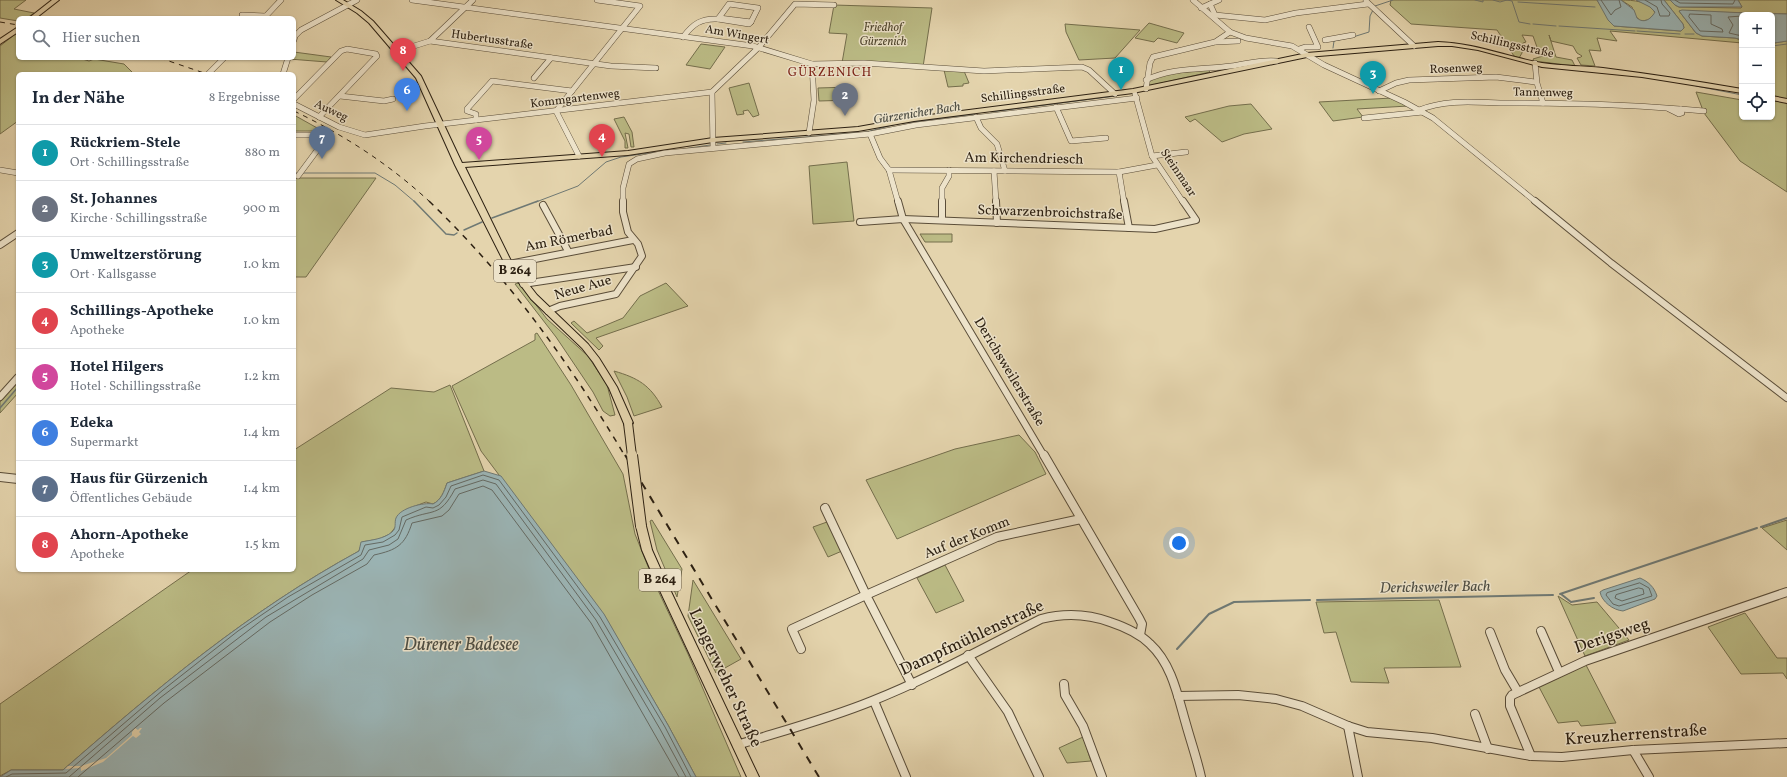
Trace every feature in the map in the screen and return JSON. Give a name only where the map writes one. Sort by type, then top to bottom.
[{"type":"main road","points":[[35,16],[56,0]]},
{"type":"main road","name":"B 264","points":[[339,0],[366,18],[398,51],[419,77],[459,165],[509,264],[523,284],[548,311]]},
{"type":"main road","points":[[0,42],[16,30]]},
{"type":"main road","name":"Schillingsstraße","points":[[459,165],[644,151],[809,133],[858,130],[914,119],[1115,94],[1135,94],[1146,89],[1214,71],[1307,55],[1444,44],[1464,45],[1535,63],[1618,72],[1739,92]]},
{"type":"main road","points":[[1775,99],[1787,101]]},
{"type":"main road","name":"Langerweher Straße","points":[[548,311],[585,346],[616,392],[628,423],[641,526],[647,550],[752,777]]},
{"type":"street","points":[[266,16],[281,0]]},
{"type":"street","points":[[296,37],[301,30],[357,0]]},
{"type":"street","name":"Am Wingert","points":[[412,0],[759,47],[802,63],[864,63],[984,70],[1082,67],[1089,70],[1115,94]]},
{"type":"street","points":[[398,51],[430,41],[473,0]]},
{"type":"street","points":[[579,156],[556,111],[639,7],[597,0]]},
{"type":"street","points":[[1193,0],[1230,32],[1250,39],[1287,44],[1324,65],[1421,111],[1434,119],[1611,263],[1787,398]]},
{"type":"street","points":[[1201,8],[1219,0]]},
{"type":"street","points":[[713,144],[712,92],[759,47],[795,4],[834,5]]},
{"type":"street","points":[[1210,4],[1215,15],[1265,20],[1296,13],[1370,5],[1414,46]]},
{"type":"street","points":[[683,36],[693,23],[710,18],[718,18],[749,24],[758,8],[728,5],[718,18]]},
{"type":"street","points":[[242,15],[254,16]]},
{"type":"street","points":[[1309,27],[1319,47]]},
{"type":"street","points":[[1146,89],[1146,80],[1153,57],[1215,42],[1230,32]]},
{"type":"street","points":[[1315,40],[1325,40],[1353,35]]},
{"type":"street","points":[[1299,50],[1305,47],[1319,47],[1325,40]]},
{"type":"street","name":"Hubertusstraße","points":[[430,41],[593,64],[656,68]]},
{"type":"street","points":[[1215,42],[1221,43],[1238,41]]},
{"type":"street","points":[[296,97],[341,51],[347,49],[376,54],[377,56],[319,117]]},
{"type":"street","name":"Hubertusstraße","points":[[534,78],[551,58]]},
{"type":"street","points":[[210,72],[222,60]]},
{"type":"street","points":[[283,72],[287,60]]},
{"type":"street","name":"Schillingsstraße","points":[[1146,80],[1153,76],[1181,69],[1214,71],[1270,60],[1277,61]]},
{"type":"street","points":[[1535,63],[1535,82],[1537,91],[1543,103]]},
{"type":"street","points":[[809,133],[814,100],[812,64]]},
{"type":"street","name":"Rosenweg","points":[[1379,91],[1409,80],[1496,77],[1535,82]]},
{"type":"street","points":[[476,120],[476,114],[467,111],[467,109],[492,81],[572,91]]},
{"type":"street","name":"Kommgartenweg","points":[[361,135],[440,124],[712,92]]},
{"type":"street","name":"Schillingsstraße","points":[[637,159],[713,144],[870,134],[894,128],[1056,107],[1135,94]]},
{"type":"street","name":"Steinmaar","points":[[1135,94],[1152,156],[1196,220]]},
{"type":"street","points":[[340,96],[384,101],[393,100]]},
{"type":"street","name":"Tannenweg","points":[[1364,118],[1421,111],[1437,104],[1543,103],[1667,108],[1679,114],[1682,114],[1682,109],[1704,111]]},
{"type":"street","name":"Auweg","points":[[296,105],[319,117],[361,135]]},
{"type":"street","points":[[1056,107],[1071,141],[1106,138]]},
{"type":"street","points":[[976,117],[981,128],[997,144],[1005,171]]},
{"type":"street","name":"Derichsweilerstraße","points":[[870,134],[880,158],[889,170],[903,219],[1139,618],[1142,624],[1136,633]]},
{"type":"street","points":[[296,135],[319,135],[327,137],[300,174]]},
{"type":"street","points":[[1152,156],[1186,152]]},
{"type":"street","name":"Neue Aue","points":[[548,311],[560,306],[616,294],[636,267],[642,256],[638,244],[633,240],[624,218],[623,188],[629,164],[637,159]]},
{"type":"street","name":"Am Kirchendriesch","points":[[889,170],[1119,172],[1157,165]]},
{"type":"street","points":[[0,170],[16,173]]},
{"type":"street","points":[[942,220],[942,188],[948,176],[948,170]]},
{"type":"street","points":[[994,171],[997,222]]},
{"type":"street","points":[[1119,172],[1129,228]]},
{"type":"street","points":[[542,205],[568,252]]},
{"type":"street","name":"Schwarzenbroichstraße","points":[[860,222],[903,219],[1160,229],[1196,220]]},
{"type":"street","points":[[0,245],[16,234]]},
{"type":"street","name":"Am Römerbad","points":[[509,264],[633,240]]},
{"type":"street","points":[[523,284],[636,267]]},
{"type":"street","points":[[0,397],[16,379]]},
{"type":"street","points":[[0,477],[16,478]]},
{"type":"street","points":[[825,508],[866,595],[912,685]]},
{"type":"street","name":"Auf der Komm","points":[[801,649],[792,629],[997,537],[1081,519]]},
{"type":"street","name":"Derigsweg","points":[[1518,692],[1585,661],[1787,592]]},
{"type":"street","name":"Dampfmühlenstraße","points":[[737,745],[836,715],[874,701],[912,685],[968,655],[1041,619],[1051,616],[1069,615],[1099,618],[1136,633],[1150,643],[1165,662],[1178,696],[1201,777]]},
{"type":"street","points":[[1541,631],[1559,672]]},
{"type":"street","points":[[1490,632],[1505,670],[1518,692],[1510,698],[1510,706],[1531,756]]},
{"type":"street","points":[[968,655],[1008,712],[1039,777]]},
{"type":"street","points":[[1064,684],[1065,695],[1083,726],[1102,777]]},
{"type":"street","name":"Kreuzherrenstraße","points":[[1178,696],[1238,695],[1276,699],[1302,706],[1348,726],[1368,732],[1432,738],[1531,756],[1562,757],[1633,750],[1787,743]]},
{"type":"street","points":[[874,701],[906,777]]},
{"type":"street","points":[[1475,714],[1488,749]]},
{"type":"street","points":[[1348,726],[1358,777]]},
{"type":"street","points":[[1633,750],[1649,777]]},
{"type":"green space","points":[[0,0],[26,0],[14,9],[34,13],[30,16],[16,16],[16,21],[0,18]]},
{"type":"green space","points":[[1391,0],[1597,0],[1614,26],[1681,31],[1684,28],[1683,24],[1664,0],[1670,0],[1679,7],[1741,8],[1742,7],[1738,0],[1787,0],[1787,14],[1775,14],[1775,12],[1679,11],[1696,33],[1702,36],[1735,38],[1739,39],[1739,43],[1610,31],[1617,41],[1597,38],[1601,51],[1589,50],[1595,66],[1581,65],[1577,58],[1582,56],[1577,53],[1573,46],[1551,41],[1549,35],[1556,57],[1572,60],[1575,66],[1534,61],[1533,59],[1543,56],[1542,52],[1538,50],[1533,36],[1522,35],[1526,42],[1523,43],[1522,53],[1519,58],[1514,56],[1497,30],[1411,24],[1390,5]]},
{"type":"green space","points":[[1621,0],[1641,2],[1650,6],[1655,13],[1648,20],[1641,21],[1635,16],[1632,7]]},
{"type":"green space","name":"Friedhof Gürzenich","points":[[834,5],[932,8],[923,67],[842,63],[847,34],[829,33]]},
{"type":"green space","points":[[1149,23],[1184,33],[1177,43],[1158,38],[1154,42],[1135,38]]},
{"type":"green space","points":[[1065,24],[1140,30],[1115,58],[1079,60],[1066,32]]},
{"type":"green space","points":[[16,34],[16,60],[100,60],[124,64],[132,72],[16,72],[16,122],[0,134],[0,46]]},
{"type":"green space","points":[[1787,41],[1787,192],[1740,161],[1704,113],[1696,92],[1739,99],[1739,120],[1775,120],[1775,43]]},
{"type":"green space","points":[[701,44],[725,47],[710,69],[686,65]]},
{"type":"green space","points":[[296,52],[331,57],[327,62],[296,60]]},
{"type":"green space","points":[[944,70],[964,71],[969,83],[963,84],[963,86],[948,87]]},
{"type":"green space","points":[[1208,70],[1210,72],[1148,86],[1149,80],[1166,74]]},
{"type":"green space","points":[[749,83],[759,115],[753,117],[748,110],[743,111],[744,114],[737,115],[729,88]]},
{"type":"green space","points":[[851,87],[852,100],[819,101],[818,88]]},
{"type":"green space","points":[[1392,98],[1408,106],[1357,109],[1363,117],[1333,121],[1319,102]]},
{"type":"green space","points":[[1251,104],[1272,129],[1244,134],[1222,142],[1195,119],[1190,122],[1185,117],[1229,106]]},
{"type":"green space","points":[[296,116],[319,129],[315,131],[296,131]]},
{"type":"green space","points":[[624,117],[632,132],[634,147],[631,147],[629,134],[625,133],[628,148],[625,148],[625,141],[614,119]]},
{"type":"green space","points":[[847,162],[854,221],[813,224],[809,166]]},
{"type":"green space","points":[[296,178],[376,178],[306,277],[296,277]]},
{"type":"green space","points":[[920,234],[952,234],[952,242],[925,242]]},
{"type":"green space","points":[[519,283],[547,319],[588,356],[607,385],[615,415],[610,416],[603,411],[593,392],[556,337],[515,284]]},
{"type":"green space","points":[[666,283],[688,306],[596,338],[603,346],[599,350],[571,323],[574,321],[587,333],[623,318],[640,296]]},
{"type":"green space","points":[[537,333],[571,385],[623,474],[635,534],[655,584],[688,654],[741,777],[696,777],[668,725],[604,615],[481,451],[452,386],[535,340],[535,334]]},
{"type":"green space","points":[[614,371],[630,376],[642,383],[653,393],[662,407],[634,416],[627,397]]},
{"type":"green space","points":[[16,383],[16,395],[0,413],[0,402]]},
{"type":"green space","points":[[450,385],[484,471],[447,483],[445,490],[436,502],[433,504],[426,502],[410,508],[390,534],[379,539],[362,542],[359,551],[319,574],[242,625],[169,680],[63,770],[11,770],[0,776],[0,704],[189,572],[296,572],[296,449],[391,388],[434,392]]},
{"type":"green space","points":[[1019,435],[1035,452],[1046,474],[897,539],[866,480],[955,449]]},
{"type":"green space","points":[[652,520],[682,569],[677,597],[657,550],[650,521]]},
{"type":"green space","points":[[1787,520],[1787,550],[1762,528]]},
{"type":"green space","points":[[827,522],[842,551],[828,557],[813,527]]},
{"type":"green space","points":[[945,565],[964,601],[936,613],[917,578]]},
{"type":"green space","points":[[693,580],[741,659],[716,673],[688,616]]},
{"type":"green space","points":[[1558,596],[1572,605],[1597,602],[1629,640],[1585,656]]},
{"type":"green space","points":[[1439,600],[1461,667],[1384,668],[1389,683],[1351,682],[1336,632],[1324,633],[1316,602]]},
{"type":"green space","points":[[1745,613],[1777,658],[1787,658],[1787,679],[1783,673],[1741,674],[1708,627]]},
{"type":"green space","points":[[1586,665],[1616,723],[1581,726],[1578,721],[1558,723],[1539,687]]},
{"type":"green space","points":[[1083,737],[1091,761],[1067,763],[1059,748]]},
{"type":"water","points":[[1597,0],[1621,0],[1634,10],[1637,18],[1645,21],[1655,12],[1650,7],[1636,0],[1664,0],[1683,24],[1684,28],[1681,31],[1614,26],[1608,20]]},
{"type":"water","points":[[1670,0],[1738,0],[1742,7],[1679,7]]},
{"type":"water","points":[[1679,11],[1739,13],[1739,39],[1702,36],[1696,33]]},
{"type":"water","points":[[1775,14],[1787,14],[1787,41],[1775,43]]},
{"type":"water","name":"Dürener Badesee","points":[[484,471],[501,476],[604,614],[696,777],[0,777],[11,770],[63,770],[169,680],[242,625],[319,574],[359,551],[361,542],[377,539],[389,534],[394,530],[396,518],[402,511],[413,506],[433,504],[440,498],[447,483]]},
{"type":"water","points":[[1640,578],[1653,587],[1657,596],[1655,599],[1623,611],[1608,605],[1601,596],[1600,592],[1603,590]]},
{"type":"pier","points":[[135,728],[138,730],[142,728],[139,732],[141,734],[136,738],[133,736],[103,762],[81,771],[81,768],[65,769],[68,766],[81,766],[106,758],[132,735]]},
{"type":"waterway","points":[[1353,37],[1369,32],[1370,16],[1375,6],[1393,0]]},
{"type":"waterway","points":[[1475,0],[1483,2],[1483,0]]},
{"type":"waterway","points":[[1493,0],[1500,2],[1507,0],[1512,1],[1519,22],[1530,24]]},
{"type":"waterway","points":[[1518,2],[1595,7]]},
{"type":"waterway","points":[[1533,24],[1556,26]]},
{"type":"waterway","points":[[1559,26],[1635,31]]},
{"type":"waterway","points":[[1637,31],[1680,34]]},
{"type":"waterway","points":[[1685,34],[1694,34]]},
{"type":"waterway","points":[[1333,48],[1334,41],[1348,38]]},
{"type":"waterway","points":[[1775,46],[1787,44]]},
{"type":"waterway","name":"Gürzenicher Bach","points":[[1217,71],[1225,69]]},
{"type":"waterway","name":"Gürzenicher Bach","points":[[1696,86],[1739,94]]},
{"type":"waterway","name":"Gürzenicher Bach","points":[[991,112],[1116,96]]},
{"type":"waterway","name":"Gürzenicher Bach","points":[[1775,101],[1787,103]]},
{"type":"waterway","name":"Gürzenicher Bach","points":[[743,142],[866,132],[897,124],[975,114]]},
{"type":"waterway","name":"Gürzenicher Bach","points":[[717,144],[726,143]]},
{"type":"waterway","name":"Gürzenicher Bach","points":[[683,149],[710,145]]},
{"type":"waterway","name":"Gürzenicher Bach","points":[[536,202],[578,186],[606,162],[621,157],[656,152]]},
{"type":"waterway","name":"Gürzenicher Bach","points":[[303,173],[375,173],[395,185],[415,202]]},
{"type":"waterway","name":"Gürzenicher Bach","points":[[492,218],[538,201]]},
{"type":"waterway","name":"Gürzenicher Bach","points":[[415,202],[446,234],[454,235],[457,233]]},
{"type":"waterway","name":"Gürzenicher Bach","points":[[464,230],[482,222]]},
{"type":"waterway","name":"Gürzenicher Bach","points":[[0,408],[16,389]]},
{"type":"waterway","name":"Derichsweiler Bach","points":[[1761,527],[1787,518]]},
{"type":"waterway","points":[[1560,594],[1757,528]]},
{"type":"waterway","points":[[1561,594],[1571,602],[1594,598]]},
{"type":"waterway","name":"Derichsweiler Bach","points":[[1317,600],[1553,595]]},
{"type":"waterway","name":"Derichsweiler Bach","points":[[1177,649],[1209,614],[1234,602],[1310,600]]},
{"type":"railway","points":[[0,22],[16,25]]},
{"type":"railway","points":[[166,60],[201,72]]},
{"type":"railway","points":[[296,112],[331,130],[365,151],[398,175],[430,202]]},
{"type":"railway","points":[[430,202],[485,260],[536,322],[582,387],[625,456]]},
{"type":"railway","points":[[625,455],[819,777]]},
{"type":"place","name":"Ahorn-Apotheke","points":[[403,71]]},
{"type":"place","name":"Rückriem-Stele","points":[[1121,90]]},
{"type":"place","name":"Umweltzerstörung","points":[[1373,94]]},
{"type":"place","name":"Edeka","points":[[407,111]]},
{"type":"place","name":"St. Johannes","points":[[845,116]]},
{"type":"place","name":"Schillings-Apotheke","points":[[602,157]]},
{"type":"place","name":"Haus für Gürzenich","points":[[322,159]]},
{"type":"place","name":"Hotel Hilgers","points":[[479,160]]},
{"type":"district","name":"GÜRZENICH","points":[[830,73]]}]
